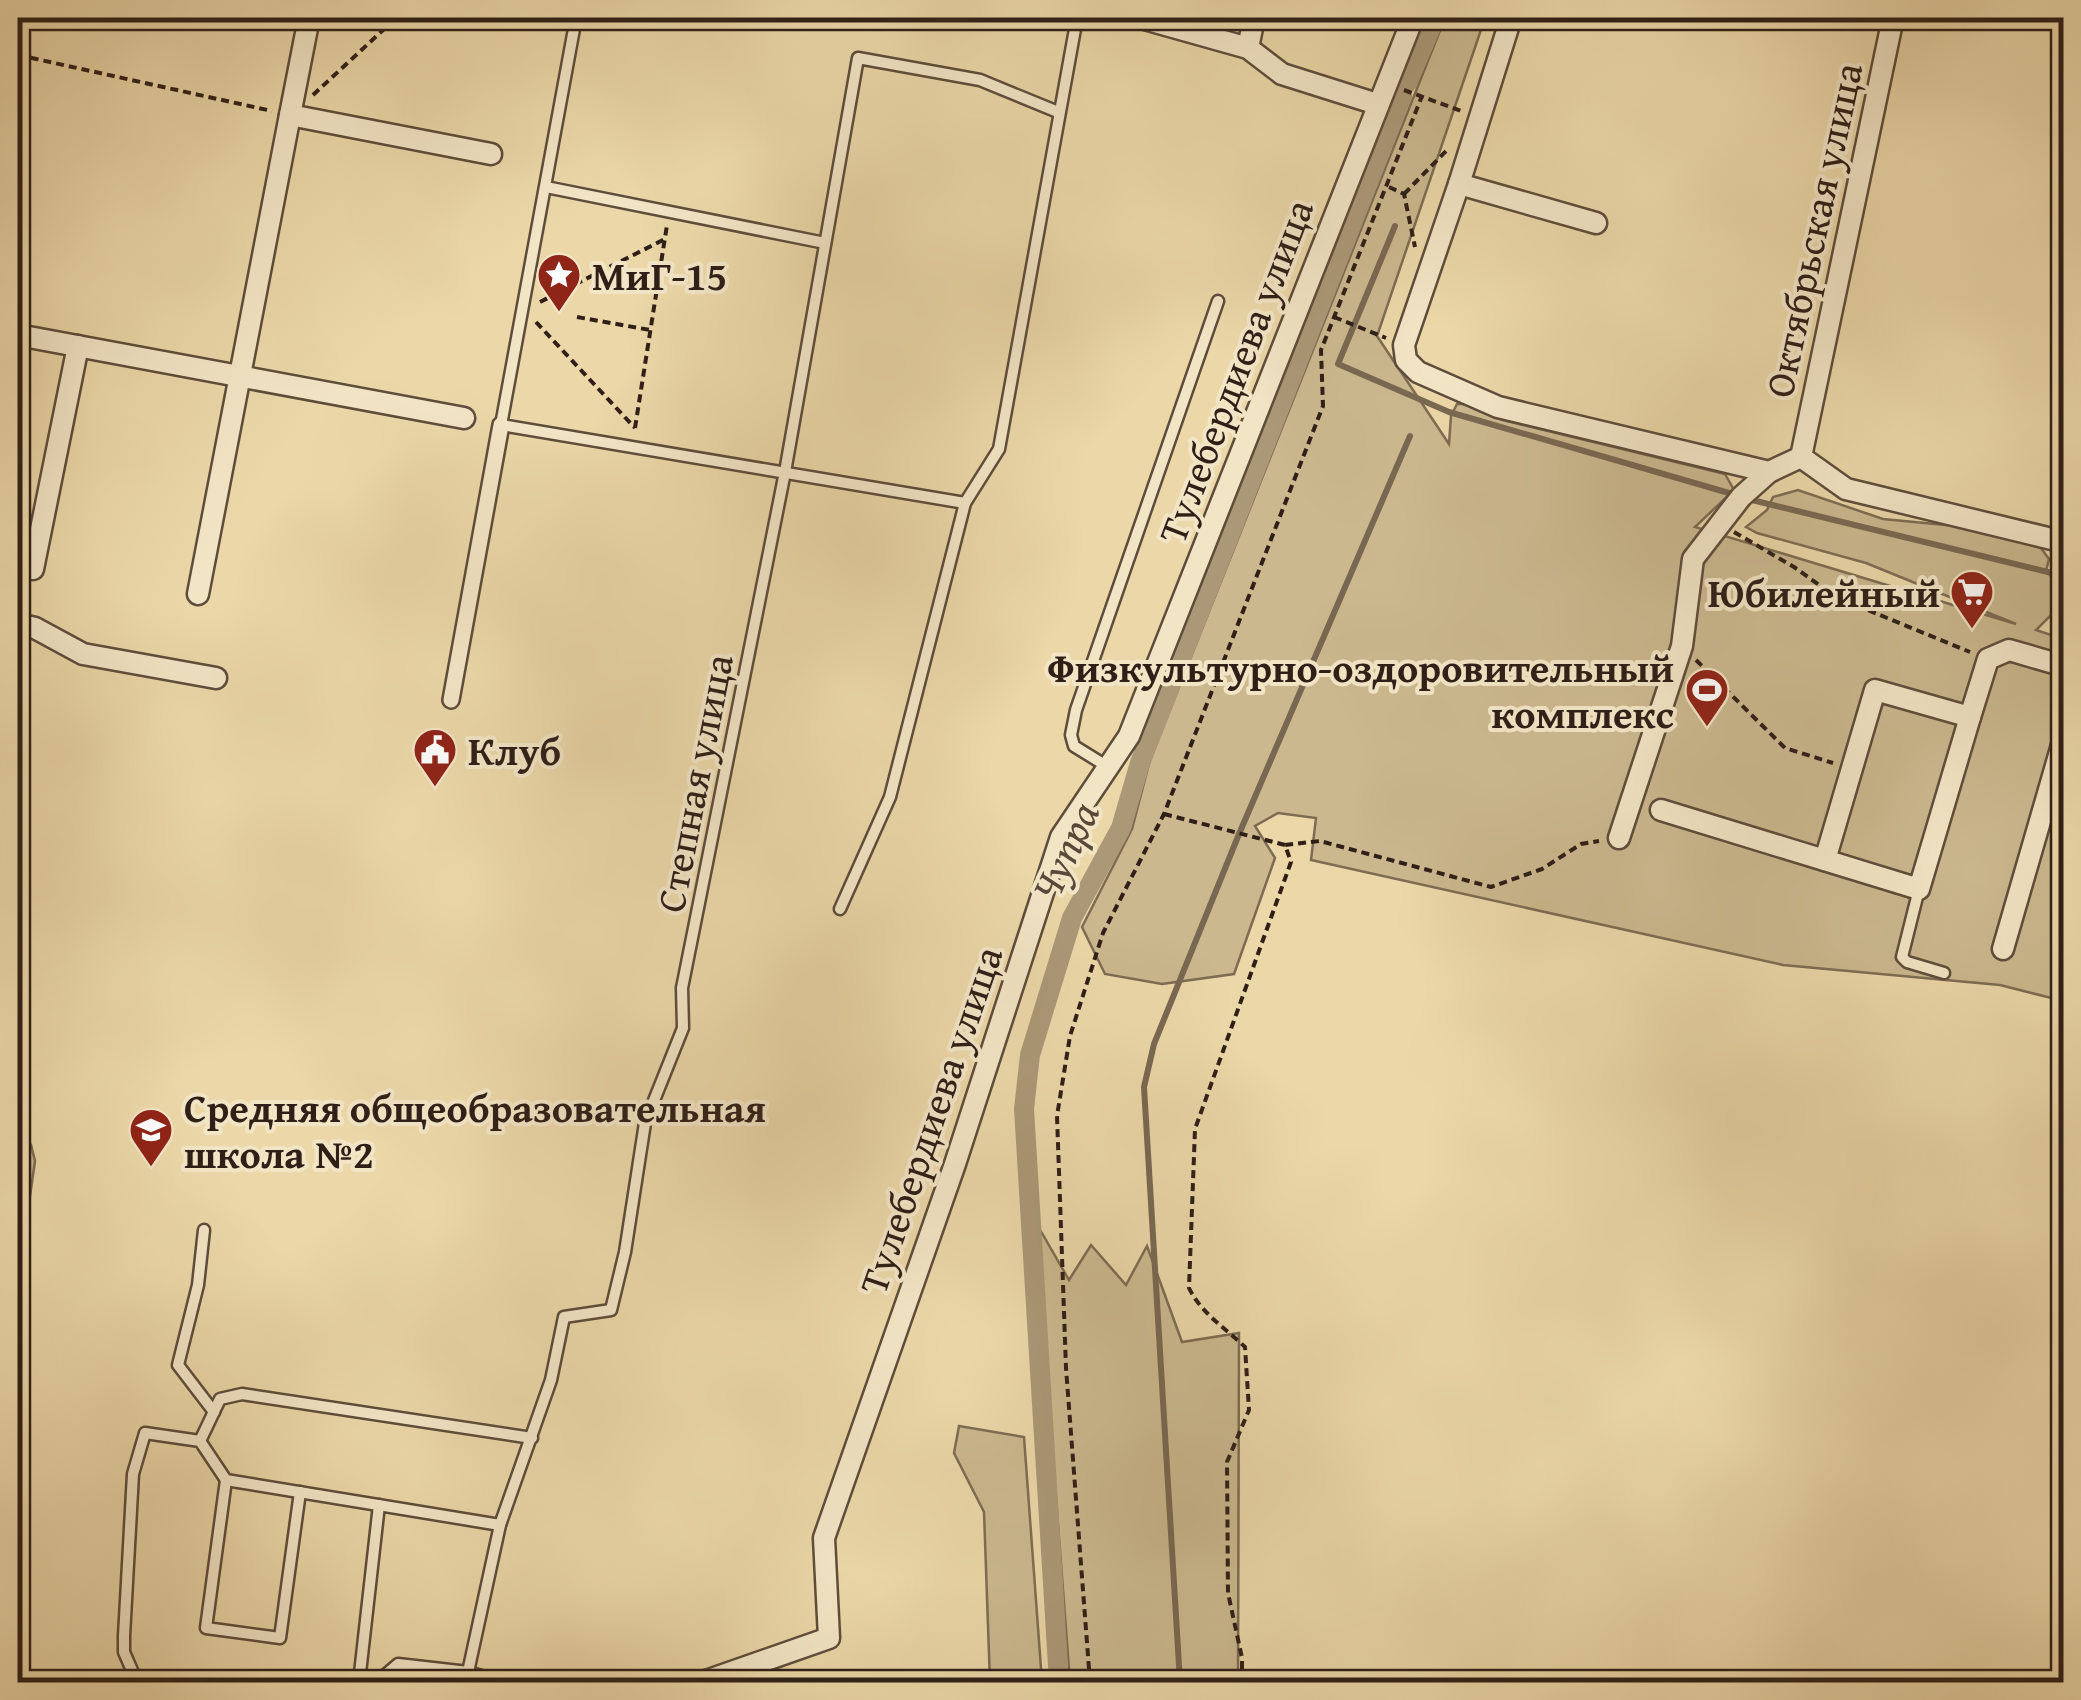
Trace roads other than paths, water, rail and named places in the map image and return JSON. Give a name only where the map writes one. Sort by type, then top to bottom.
[{"type":"street","points":[[198,594],[309,18]]},
{"type":"street","points":[[1141,18],[1248,48],[1282,74],[1377,104]]},
{"type":"street","points":[[1248,48],[1254,18]]},
{"type":"street","name":"Тулебердиева улица","points":[[703,1682],[829,1638],[824,1538],[955,1164],[1060,837],[1129,736],[1413,18]]},
{"type":"street","points":[[1511,18],[1404,345],[1406,360],[1418,372],[1498,407],[1770,472]]},
{"type":"street","name":"Октябрьская улица","points":[[1801,458],[1894,18]]},
{"type":"street","points":[[290,116],[491,154]]},
{"type":"street","points":[[1459,184],[1596,223]]},
{"type":"street","points":[[18,335],[464,418]]},
{"type":"street","points":[[18,565],[32,568],[78,346]]},
{"type":"street","points":[[451,700],[501,425]]},
{"type":"street","points":[[1619,838],[1682,646],[1692,559],[1741,497],[1770,472],[1801,458],[1846,489],[2064,542]]},
{"type":"street","points":[[18,624],[34,628],[83,654],[216,678]]},
{"type":"street","points":[[1661,810],[1919,889],[1988,660],[2009,650],[2064,666]]},
{"type":"street","points":[[1825,860],[1875,690],[1970,717]]},
{"type":"street","points":[[2003,949],[2064,738]]},
{"type":"lane","points":[[576,18],[501,425],[964,504]]},
{"type":"lane","points":[[840,909],[890,797],[964,504],[999,449],[1077,18]]},
{"type":"lane","name":"Степная улица","points":[[468,1672],[500,1525],[551,1380],[564,1317],[610,1310],[625,1252],[645,1123],[682,1028],[682,988],[785,472],[858,58],[980,80],[1058,112]]},
{"type":"lane","points":[[546,187],[825,244]]},
{"type":"lane","points":[[1108,766],[1074,746],[1072,725],[1218,301]]},
{"type":"lane","points":[[1919,889],[1902,956],[1907,962],[1944,972]]},
{"type":"lane","points":[[204,1230],[198,1285],[178,1366],[214,1412]]},
{"type":"lane","points":[[200,1441],[220,1399],[242,1394],[532,1438]]},
{"type":"lane","points":[[137,1682],[124,1652],[133,1474],[145,1433],[200,1441],[226,1480],[206,1628],[280,1638],[300,1492]]},
{"type":"lane","points":[[226,1480],[500,1525]]},
{"type":"lane","points":[[359,1682],[379,1505]]},
{"type":"lane","points":[[376,1682],[398,1664],[468,1672],[502,1682]]},
{"type":"waterway","name":"Чупра","points":[[1407,83],[1435,18]]},
{"type":"waterway","name":"Чупра","points":[[1059,1682],[1024,1109],[1030,1055],[1072,918],[1121,828],[1140,763],[1402,96]]},
{"type":"waterway","points":[[1395,226],[1338,364],[1449,412],[1736,495]]},
{"type":"waterway","points":[[1180,1682],[1144,1087],[1154,1044],[1239,834],[1410,436]]},
{"type":"waterway","points":[[1748,499],[2064,576]]},
{"type":"place","name":"МиГ-15","points":[[559,313]]},
{"type":"place","name":"Юбилейный","points":[[1972,630]]},
{"type":"place","name":"Физкультурно-оздоровительный комплекс","points":[[1707,728]]},
{"type":"place","name":"Клуб","points":[[435,788]]},
{"type":"place","name":"Средняя общеобразовательная школа №2","points":[[151,1168]]}]
